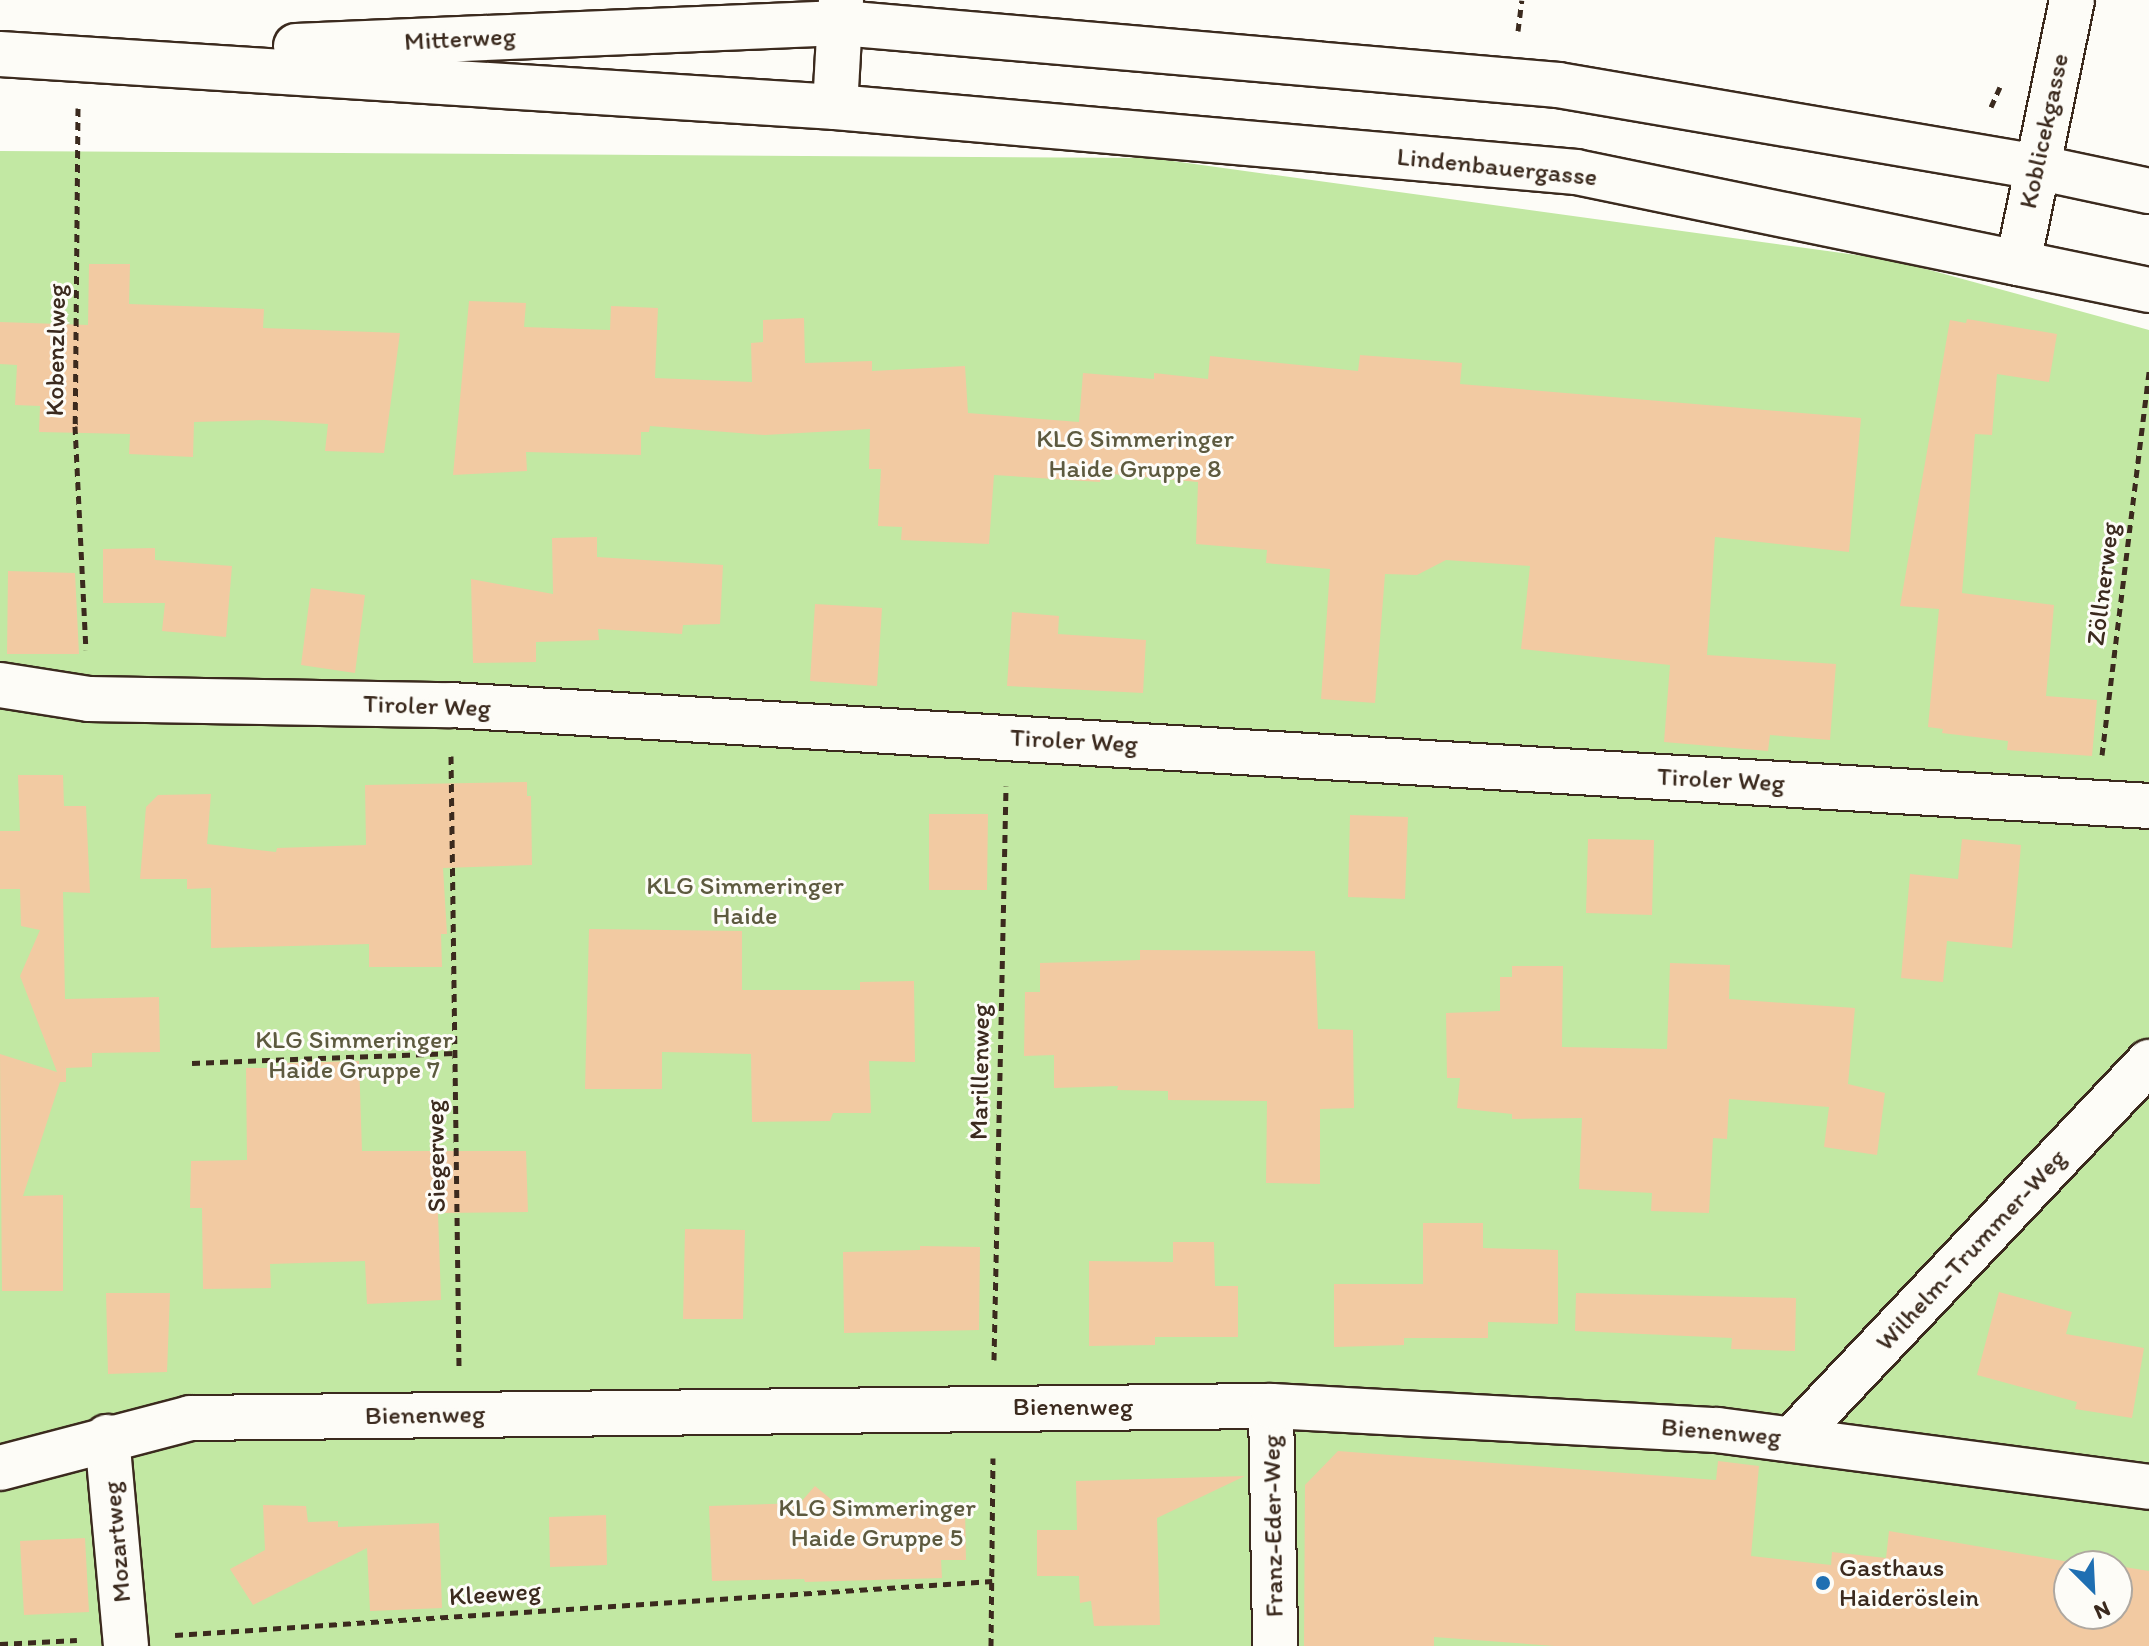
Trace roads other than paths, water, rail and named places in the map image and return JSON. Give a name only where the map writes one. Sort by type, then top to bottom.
[{"type":"street","name":"Koblicekgasse","points":[[2018,263],[2072,0]]},
{"type":"street","points":[[835,107],[841,11],[1558,85],[2036,167],[2149,191]]},
{"type":"street","name":"Mitterweg","points":[[79,57],[841,11]]},
{"type":"street","name":"Mitterweg","points":[[0,54],[835,107]]},
{"type":"street","name":"Lindenbauergasse","points":[[835,107],[1576,172],[2149,290]]},
{"type":"street","name":"Tiroler Weg","points":[[0,685],[89,699],[450,705],[2149,806]]},
{"type":"street","name":"Wilhelm-Trummer-Weg","points":[[1793,1438],[2149,1062]]},
{"type":"street","name":"Bienenweg","points":[[0,1468],[107,1437],[190,1418],[1271,1406],[1717,1430],[2149,1487]]},
{"type":"street","name":"Franz-Eder-Weg","points":[[1271,1406],[1275,1646]]},
{"type":"street","name":"Mozartweg","points":[[107,1437],[126,1642]]},
{"type":"place","name":"Gasthaus Haideröslein","points":[[1823,1583]]},
{"type":"park label","name":"KLG Simmeringer Haide Gruppe 8","points":[[1135,454]]},
{"type":"park label","name":"KLG Simmeringer Haide","points":[[745,901]]},
{"type":"park label","name":"KLG Simmeringer Haide Gruppe 7","points":[[354,1055]]},
{"type":"park label","name":"KLG Simmeringer Haide Gruppe 5","points":[[877,1523]]}]
